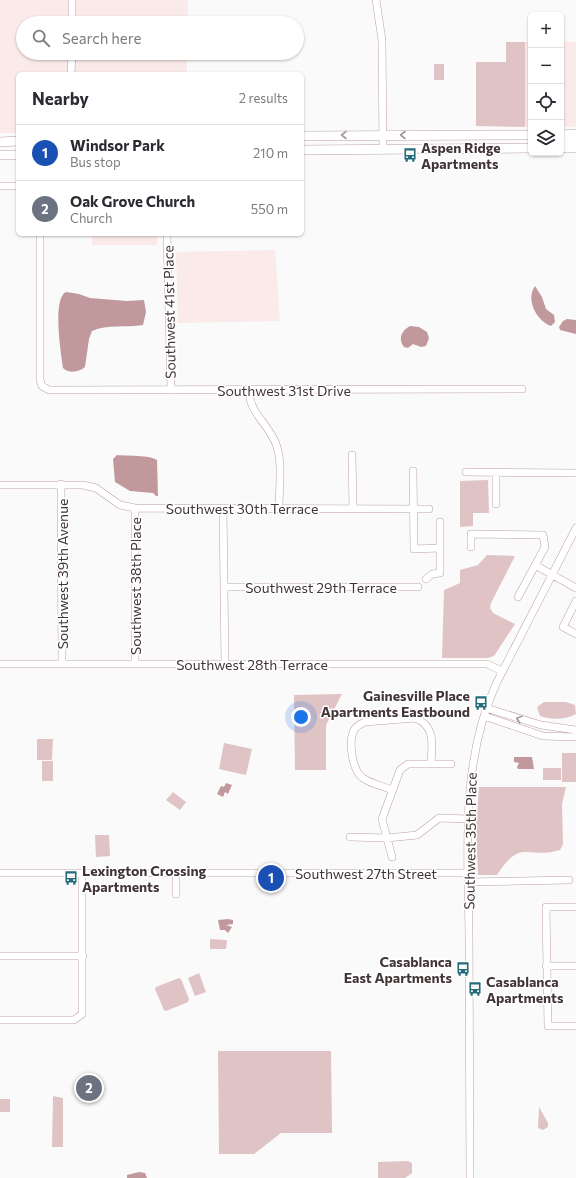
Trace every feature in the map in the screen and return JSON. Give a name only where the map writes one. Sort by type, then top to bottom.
[{"type":"main road","points":[[564,134],[576,134]]},
{"type":"main road","points":[[304,136],[528,135]]},
{"type":"main road","points":[[564,144],[566,141],[573,141],[576,138]]},
{"type":"main road","points":[[0,142],[16,141]]},
{"type":"main road","points":[[304,150],[528,148]]},
{"type":"main road","points":[[564,148],[576,148]]},
{"type":"main road","points":[[0,155],[16,155]]},
{"type":"street","points":[[72,0],[72,16]]},
{"type":"street","points":[[376,0],[382,40],[383,149]]},
{"type":"street","points":[[71,72],[72,60]]},
{"type":"street","points":[[0,186],[16,186]]},
{"type":"street","name":"Southwest 31st Drive","points":[[40,236],[40,380],[46,389],[522,389]]},
{"type":"street","name":"Southwest 41st Place","points":[[167,236],[171,390]]},
{"type":"street","points":[[249,390],[250,404],[271,432],[277,446],[279,508]]},
{"type":"street","points":[[352,455],[353,509]]},
{"type":"street","points":[[413,471],[414,549],[440,548]]},
{"type":"street","points":[[466,472],[576,473]]},
{"type":"street","points":[[496,473],[496,504]]},
{"type":"street","name":"Southwest 39th Avenue","points":[[61,484],[62,663]]},
{"type":"street","name":"Southwest 30th Terrace","points":[[0,485],[83,485],[96,488],[120,505],[135,508],[429,509]]},
{"type":"street","name":"Southwest 38th Place","points":[[134,664],[135,508]]},
{"type":"street","points":[[223,508],[225,663]]},
{"type":"street","points":[[426,579],[432,574],[440,573],[440,522]]},
{"type":"street","name":"Southwest 35th Place","points":[[470,1178],[468,819],[473,754],[486,708],[502,671],[576,528]]},
{"type":"street","points":[[471,547],[471,534],[543,535],[545,547],[518,597]]},
{"type":"street","points":[[535,565],[576,588]]},
{"type":"street","name":"Southwest 29th Terrace","points":[[224,587],[418,587]]},
{"type":"street","points":[[576,601],[563,627],[576,634]]},
{"type":"street","name":"Southwest 28th Terrace","points":[[0,664],[487,664],[502,671]]},
{"type":"street","points":[[486,708],[552,729],[576,734]]},
{"type":"street","points":[[484,716],[544,736],[576,737]]},
{"type":"street","points":[[392,790],[362,778],[357,772],[353,763],[352,740],[353,731],[358,726],[365,722],[415,718],[422,720],[428,726],[432,739],[431,763]]},
{"type":"street","points":[[532,732],[552,729],[576,730]]},
{"type":"street","points":[[392,857],[382,819],[400,770],[408,764],[451,764]]},
{"type":"street","points":[[350,837],[387,838],[418,835],[439,818],[468,819]]},
{"type":"street","name":"Southwest 27th Street","points":[[0,873],[468,873]]},
{"type":"street","points":[[0,1020],[74,1020],[81,1016],[83,1010],[82,873]]},
{"type":"street","points":[[176,873],[176,894]]},
{"type":"street","points":[[468,882],[569,880]]},
{"type":"street","points":[[576,907],[546,907],[548,1026],[576,1026]]},
{"type":"street","points":[[0,956],[83,956]]},
{"type":"street","points":[[546,966],[576,966]]},
{"type":"shaded area","points":[[0,0],[188,0],[188,16],[16,16],[16,60],[187,60],[187,72],[16,72],[16,133],[0,133]]},
{"type":"shaded area","points":[[506,42],[525,42],[525,127],[476,126],[476,62],[506,62]]},
{"type":"shaded area","points":[[525,42],[528,42],[528,127],[525,127]]},
{"type":"shaded area","points":[[564,42],[576,42],[576,127],[564,127]]},
{"type":"shaded area","points":[[434,64],[444,64],[444,80],[434,80]]},
{"type":"shaded area","points":[[92,236],[157,236],[157,245],[92,245]]},
{"type":"shaded area","points":[[275,250],[280,321],[178,323],[176,252]]},
{"type":"shaded area","points":[[535,286],[542,297],[546,309],[554,315],[555,322],[551,326],[541,320],[534,309],[531,297]]},
{"type":"shaded area","points":[[66,292],[79,294],[90,298],[127,301],[144,300],[146,312],[143,325],[111,327],[92,331],[89,339],[85,367],[71,372],[65,370],[63,368],[58,315],[59,304],[62,296]]},
{"type":"shaded area","points":[[567,319],[576,320],[576,334],[560,330],[559,327],[563,321]]},
{"type":"shaded area","points":[[410,326],[419,327],[427,332],[429,338],[426,346],[421,347],[413,344],[408,348],[404,347],[401,341],[401,335],[404,330]]},
{"type":"shaded area","points":[[117,455],[144,456],[157,460],[158,496],[153,493],[130,491],[115,482],[113,459]]},
{"type":"shaded area","points":[[488,480],[489,513],[473,513],[473,526],[460,527],[460,481]]},
{"type":"shaded area","points":[[487,555],[515,556],[491,603],[490,608],[493,613],[515,624],[494,656],[488,658],[442,658],[444,590],[460,583],[460,570],[478,565]]},
{"type":"shaded area","points":[[342,694],[326,725],[326,770],[295,770],[294,695]]},
{"type":"shaded area","points":[[544,702],[566,702],[575,705],[576,714],[558,719],[540,716],[537,707]]},
{"type":"shaded area","points":[[37,739],[53,739],[52,760],[37,760]]},
{"type":"shaded area","points":[[224,743],[252,749],[246,775],[219,769]]},
{"type":"shaded area","points":[[562,753],[576,753],[576,782],[562,782]]},
{"type":"shaded area","points":[[514,757],[532,757],[534,769],[518,769],[517,767],[519,763],[514,762]]},
{"type":"shaded area","points":[[42,761],[53,761],[53,781],[42,781]]},
{"type":"shaded area","points":[[543,768],[561,768],[561,780],[543,780]]},
{"type":"shaded area","points":[[226,783],[232,785],[228,794],[225,792],[223,797],[217,794],[221,786],[224,787]]},
{"type":"shaded area","points":[[479,787],[566,787],[562,804],[563,844],[560,850],[540,853],[519,853],[512,856],[505,863],[497,875],[478,875],[476,825]]},
{"type":"shaded area","points":[[173,792],[186,802],[180,810],[166,800]]},
{"type":"shaded area","points":[[95,835],[109,835],[110,856],[96,857]]},
{"type":"shaded area","points":[[218,920],[233,920],[233,924],[226,925],[232,927],[228,933],[225,930],[220,930]]},
{"type":"shaded area","points":[[210,939],[227,940],[226,949],[210,949]]},
{"type":"shaded area","points":[[199,973],[206,992],[195,996],[188,978]]},
{"type":"shaded area","points":[[179,978],[181,979],[189,999],[188,1002],[166,1011],[164,1010],[155,989],[156,987]]},
{"type":"shaded area","points":[[218,1051],[331,1051],[332,1133],[281,1133],[254,1154],[219,1154]]},
{"type":"shaded area","points":[[53,1096],[63,1098],[63,1147],[52,1147]]},
{"type":"shaded area","points":[[0,1099],[10,1099],[10,1112],[0,1112]]},
{"type":"shaded area","points":[[539,1107],[548,1123],[548,1127],[543,1130],[538,1128]]},
{"type":"shaded area","points":[[408,1161],[412,1163],[412,1173],[405,1178],[378,1178],[378,1162]]},
{"type":"shaded area","points":[[139,1172],[145,1173],[147,1178],[127,1178],[127,1175]]},
{"type":"place","name":"Aspen Ridge Apartments","points":[[410,155]]},
{"type":"place","name":"Gainesville Place Apartments Eastbound","points":[[481,703]]},
{"type":"place","name":"Lexington Crossing Apartments","points":[[71,878]]},
{"type":"place","name":"Windsor Park","points":[[271,878]]},
{"type":"place","name":"Casablanca East Apartments","points":[[463,969]]},
{"type":"place","name":"Casablanca Apartments","points":[[475,989]]},
{"type":"place","name":"Oak Grove Church","points":[[89,1088]]}]
